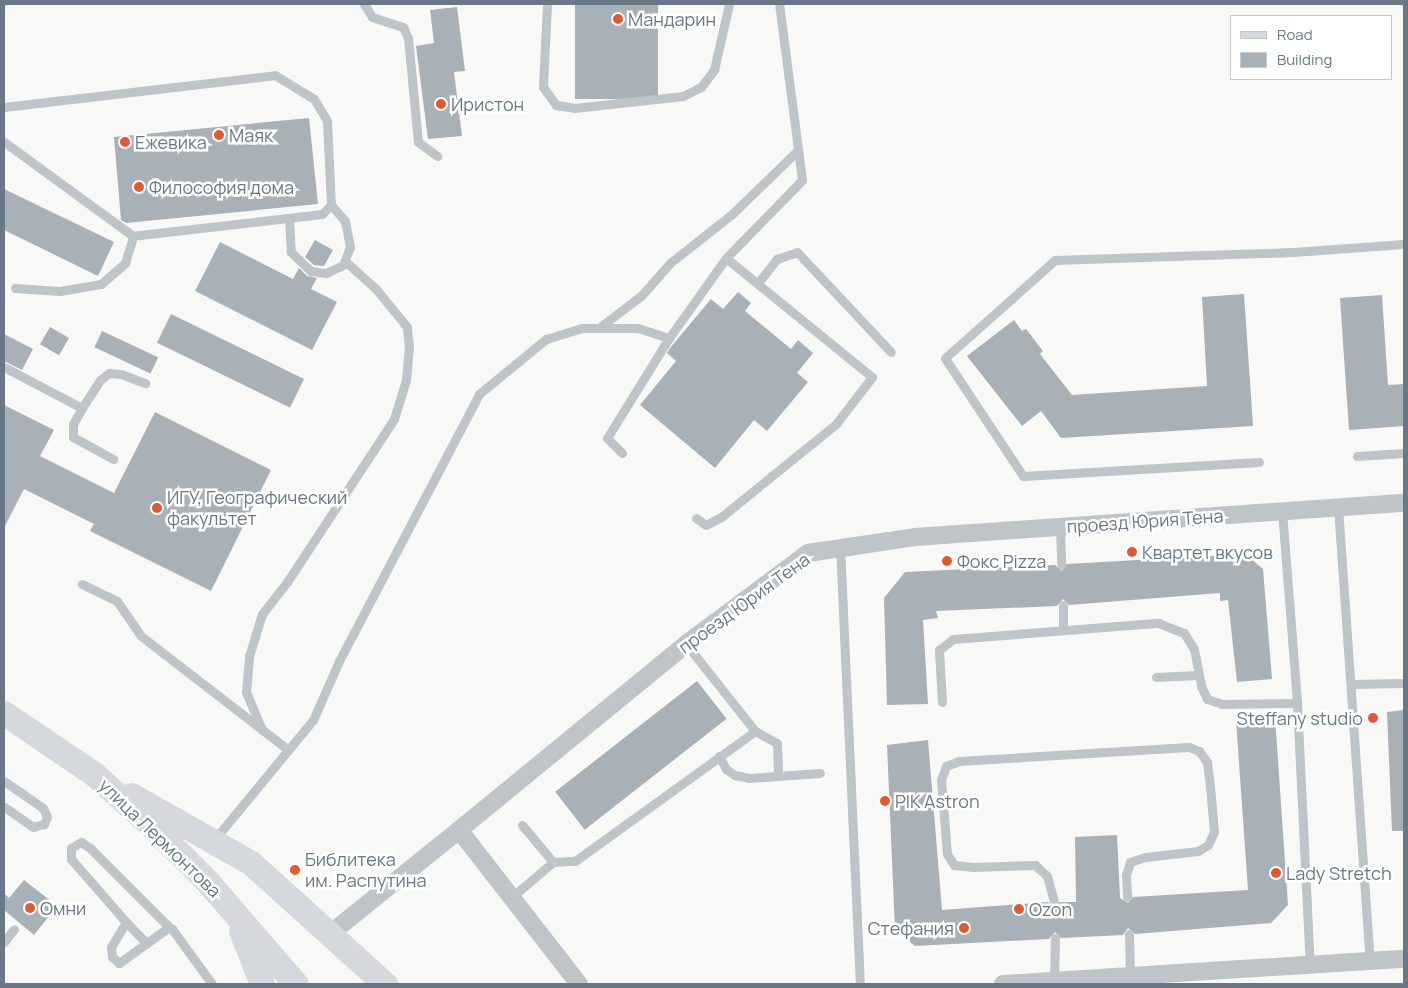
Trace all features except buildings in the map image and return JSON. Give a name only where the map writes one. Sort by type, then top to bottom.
[{"type":"main road","name":"улица Лермонтова","points":[[4,712],[94,774],[207,881],[296,984]]},
{"type":"main road","points":[[94,774],[214,840],[258,869],[331,933],[385,984]]},
{"type":"main road","points":[[207,881],[238,925],[262,984]]},
{"type":"street","name":"проезд Юрия Тена","points":[[331,933],[686,644],[808,553],[840,546],[1060,527],[1404,503]]},
{"type":"street","points":[[459,830],[579,984]]},
{"type":"street","points":[[1003,984],[1130,978],[1203,978],[1310,966],[1404,959]]},
{"type":"lane","points":[[364,4],[372,17],[403,28],[408,38],[418,142],[437,156]]},
{"type":"lane","points":[[547,4],[543,87],[556,105],[574,108],[683,96],[701,87],[714,70],[729,4]]},
{"type":"lane","points":[[622,453],[607,438],[669,338],[726,258],[802,180],[779,4]]},
{"type":"lane","points":[[4,107],[275,75],[314,99],[327,121],[331,205],[345,221],[350,247],[345,261],[326,274],[312,271],[291,252],[289,218]]},
{"type":"lane","points":[[4,142],[133,236],[322,214],[331,205]]},
{"type":"lane","points":[[600,327],[642,295],[670,263],[732,214],[798,150]]},
{"type":"lane","points":[[15,288],[60,291],[101,284],[125,263],[133,236]]},
{"type":"lane","points":[[1259,462],[1023,476],[945,358],[1055,260],[1293,252],[1404,244]]},
{"type":"lane","points":[[758,283],[777,258],[797,252],[891,352]]},
{"type":"lane","points":[[696,518],[706,525],[767,480],[836,424],[872,377],[726,258]]},
{"type":"lane","points":[[262,730],[246,692],[250,656],[262,614],[287,582],[394,419],[406,380],[409,347],[407,326],[376,290],[345,261]]},
{"type":"lane","points":[[214,840],[287,749],[314,720],[339,661],[478,394],[546,339],[582,328],[638,328],[669,338]]},
{"type":"lane","points":[[4,367],[82,408]]},
{"type":"lane","points":[[112,459],[73,437],[74,424],[100,380],[109,373],[121,374],[145,383]]},
{"type":"lane","points":[[1357,456],[1404,453]]},
{"type":"lane","points":[[1338,507],[1370,961]]},
{"type":"lane","points":[[1282,511],[1297,703],[1310,966]]},
{"type":"lane","points":[[1060,527],[1061,565]]},
{"type":"lane","points":[[840,546],[860,984]]},
{"type":"lane","points":[[82,584],[117,600],[141,636],[287,749]]},
{"type":"lane","points":[[1063,605],[1063,630]]},
{"type":"lane","points":[[942,702],[939,650],[953,638],[1158,623],[1184,633],[1194,650],[1198,675],[1207,699],[1222,704],[1297,703]]},
{"type":"lane","points":[[686,644],[755,731],[777,743],[778,776]]},
{"type":"lane","points":[[1156,677],[1198,675]]},
{"type":"lane","points":[[1351,684],[1404,683]]},
{"type":"lane","points":[[512,898],[553,862],[575,861],[755,731]]},
{"type":"lane","points":[[1054,902],[1047,876],[1035,865],[973,867],[954,864],[947,854],[941,780],[946,766],[960,761],[1189,747],[1200,751],[1207,762],[1214,832],[1208,845],[1198,851],[1145,857],[1130,862],[1126,875],[1127,897]]},
{"type":"lane","points":[[719,756],[726,769],[735,775],[749,778],[820,773]]},
{"type":"lane","points":[[4,781],[43,808],[46,817],[44,824],[33,828],[4,807]]},
{"type":"lane","points":[[522,825],[553,862]]},
{"type":"lane","points":[[147,944],[71,858],[71,848],[81,842],[90,848],[171,928],[212,984]]},
{"type":"lane","points":[[126,922],[111,947],[112,957],[119,963],[171,928]]},
{"type":"lane","points":[[4,942],[14,928]]},
{"type":"lane","points":[[1129,934],[1130,978]]},
{"type":"lane","points":[[1054,981],[1055,938]]},
{"type":"place","name":"Мандарин","points":[[618,19]]},
{"type":"place","name":"Иристон","points":[[441,104]]},
{"type":"place","name":"Маяк","points":[[219,135]]},
{"type":"place","name":"Ежевика","points":[[125,142]]},
{"type":"place","name":"Философия дома","points":[[139,187]]},
{"type":"place","name":"ИГУ, Географический факультет","points":[[157,508]]},
{"type":"place","name":"Квартет вкусов","points":[[1132,552]]},
{"type":"place","name":"Фокс Pizza","points":[[947,561]]},
{"type":"place","name":"Steffany studio","points":[[1373,718]]},
{"type":"place","name":"PIK Astron","points":[[885,801]]},
{"type":"place","name":"Библитека им. Распутина","points":[[295,870]]},
{"type":"place","name":"Lady Stretch","points":[[1276,873]]},
{"type":"place","name":"Омни","points":[[30,908]]},
{"type":"place","name":"Ozon","points":[[1019,909]]},
{"type":"place","name":"Стефания","points":[[964,928]]}]
